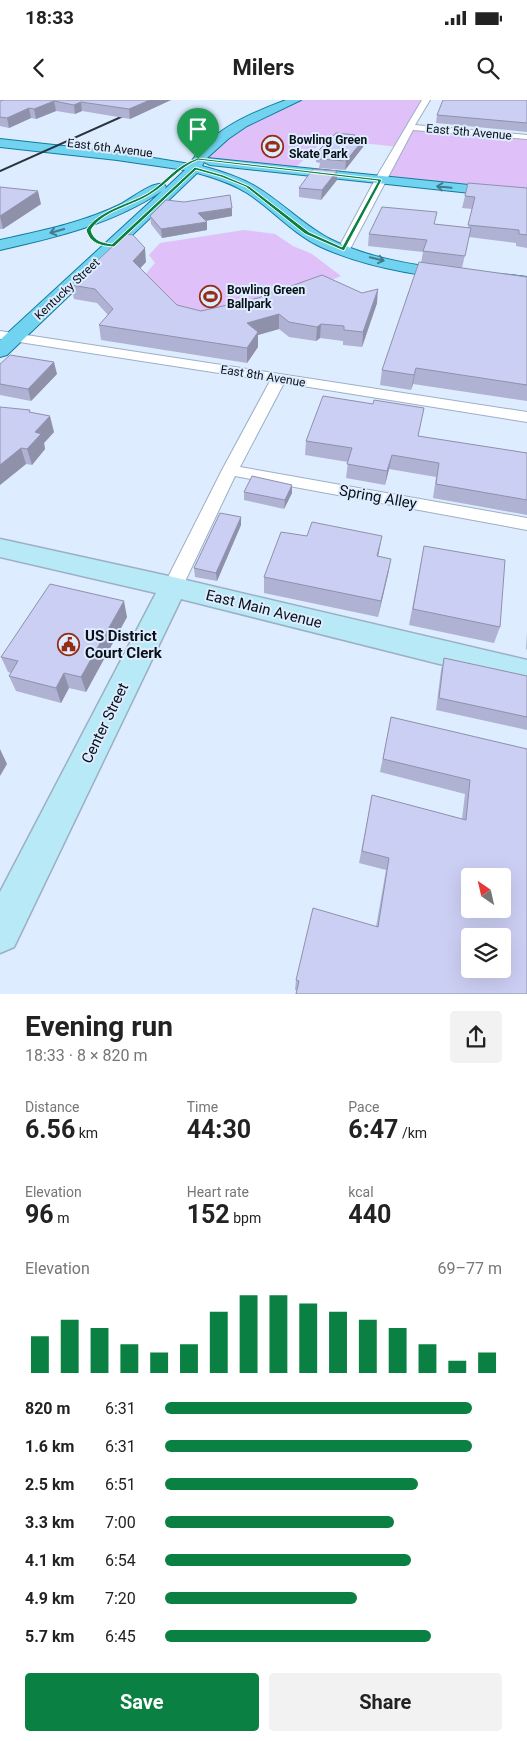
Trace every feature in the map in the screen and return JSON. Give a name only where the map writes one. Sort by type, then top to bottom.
[{"type":"main road","name":"Kentucky Street","points":[[0,351],[8,336],[113,246],[192,164],[243,122],[296,100]]},
{"type":"main road","points":[[0,135],[46,144]]},
{"type":"main road","points":[[0,143],[46,144]]},
{"type":"main road","name":"East 6th Avenue","points":[[46,144],[192,164],[527,195]]},
{"type":"main road","points":[[0,245],[47,234],[103,216],[150,193],[192,164],[248,186],[307,233],[344,249],[372,258],[411,266],[527,282]]},
{"type":"main road","points":[[103,216],[90,226],[88,230],[93,239],[113,246]]},
{"type":"street","points":[[344,249],[380,180],[426,100]]},
{"type":"street","name":"East 5th Avenue","points":[[411,127],[527,137]]},
{"type":"street","name":"East 8th Avenue","points":[[8,336],[527,417]]},
{"type":"street","name":"Center Street","points":[[0,933],[230,470],[279,378]]},
{"type":"street","name":"Spring Alley","points":[[230,470],[527,524]]},
{"type":"street","name":"East Main Avenue","points":[[0,548],[173,587],[527,673]]},
{"type":"shaded area","points":[[296,100],[426,100],[411,126],[527,137],[527,195],[378,180],[399,147],[325,139],[293,170],[198,159],[230,131]]},
{"type":"shaded area","points":[[244,230],[275,234],[293,246],[312,254],[341,276],[281,301],[187,317],[156,284],[152,284],[144,276],[155,263],[149,255],[160,243]]},
{"type":"building","points":[[150,100],[129,109],[81,102],[74,105],[54,101],[34,109],[29,108],[7,118],[0,117],[0,101]]},
{"type":"building","points":[[443,100],[527,100],[527,123],[437,115]]},
{"type":"building","points":[[336,133],[355,135],[352,138],[364,139],[346,161],[320,159],[323,154],[316,153]]},
{"type":"building","points":[[313,169],[337,171],[322,190],[299,188]]},
{"type":"building","points":[[468,183],[527,188],[527,235],[519,234],[519,230],[468,225],[475,197],[465,196]]},
{"type":"building","points":[[0,187],[38,191],[0,216]]},
{"type":"building","points":[[230,195],[232,208],[198,213],[207,222],[161,229],[150,216],[166,200],[184,202]]},
{"type":"building","points":[[382,207],[437,212],[434,224],[471,228],[465,256],[423,251],[427,240],[369,234]]},
{"type":"building","points":[[126,234],[133,235],[145,248],[133,261],[177,305],[201,311],[258,298],[322,275],[362,293],[378,289],[363,332],[344,330],[344,326],[321,324],[317,327],[289,322],[279,314],[247,323],[258,332],[247,348],[99,325],[113,309],[95,289],[71,285]]},
{"type":"building","points":[[419,262],[527,277],[527,385],[416,368],[414,375],[382,370]]},
{"type":"building","points":[[10,355],[54,362],[28,389],[0,384],[0,364]]},
{"type":"building","points":[[323,396],[373,404],[374,400],[424,408],[418,436],[527,453],[527,500],[436,484],[439,463],[392,455],[387,471],[347,464],[352,448],[306,441]]},
{"type":"building","points":[[0,407],[30,410],[29,412],[50,416],[35,432],[41,434],[27,449],[21,448],[0,465]]},
{"type":"building","points":[[252,476],[292,485],[285,500],[244,492]]},
{"type":"building","points":[[220,513],[241,517],[216,573],[194,568]]},
{"type":"building","points":[[312,522],[382,536],[377,556],[391,559],[381,601],[264,577],[281,532],[307,536]]},
{"type":"building","points":[[424,546],[505,560],[500,627],[413,609]]},
{"type":"building","name":"US District Court Clerk","points":[[50,584],[124,601],[81,677],[64,673],[56,688],[9,676],[18,661],[1,657]]},
{"type":"building","points":[[444,658],[527,676],[527,717],[439,698]]},
{"type":"building","points":[[391,717],[527,749],[527,994],[296,994],[299,981],[296,980],[313,908],[378,927],[389,858],[362,851],[372,795],[466,820],[470,780],[383,759]]},
{"type":"railway","points":[[0,171],[159,100]]},
{"type":"place","name":"Bowling Green Skate Park","points":[[273,147]]},
{"type":"place","name":"Bowling Green Ballpark","points":[[211,297]]},
{"type":"place","name":"US District Court Clerk","points":[[69,645]]},
{"type":"route","points":[[198,159],[380,180],[344,249],[307,233],[248,186],[195,168],[113,246],[98,243],[90,237],[88,230],[90,226],[103,216],[150,193],[183,165],[198,159]]}]
